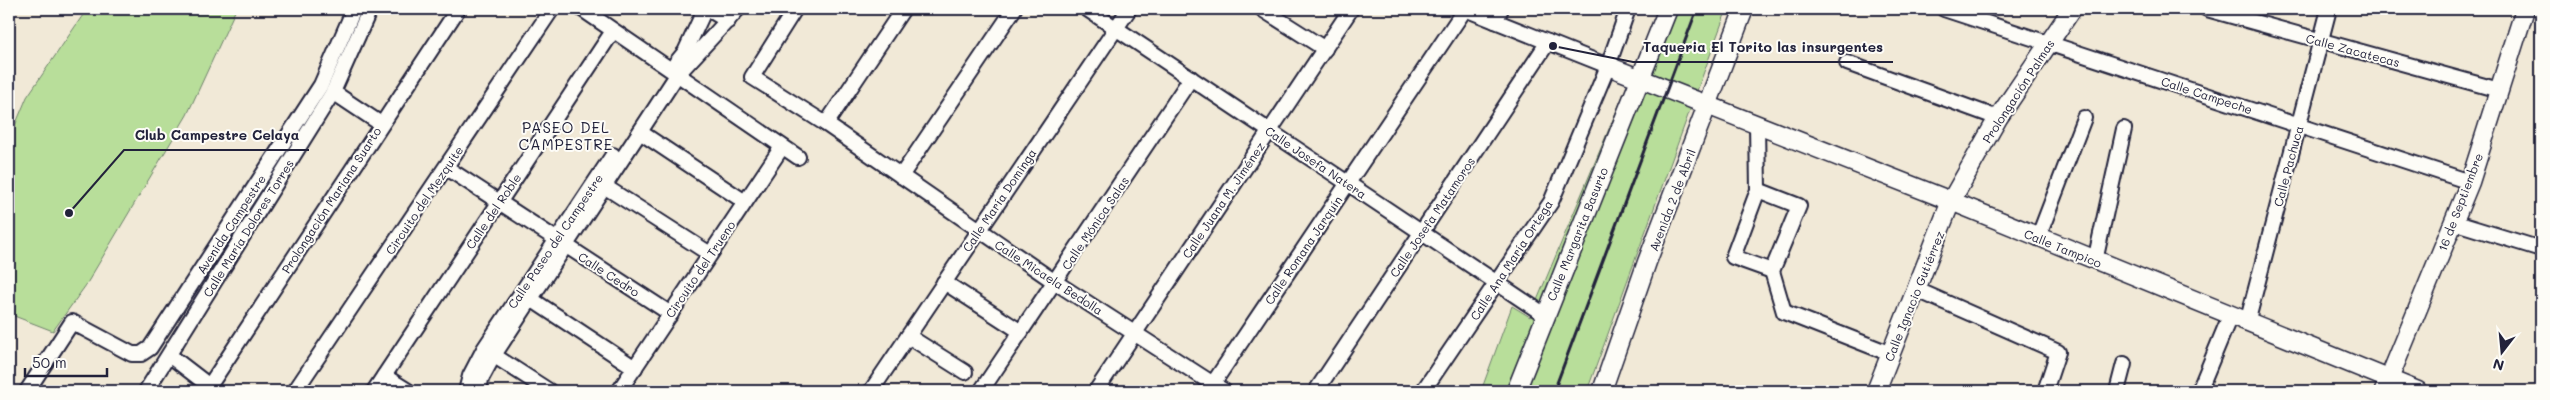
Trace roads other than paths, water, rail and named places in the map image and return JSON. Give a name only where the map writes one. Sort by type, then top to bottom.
[{"type":"main road","name":"Calle Margarita Basurto","points":[[1516,391],[1668,9]]},
{"type":"main road","name":"Avenida 2 de Abril","points":[[1602,391],[1647,262],[1744,9]]},
{"type":"main road","name":"Prolongación Palmas","points":[[1951,201],[1998,118],[2072,9]]},
{"type":"main road","name":"16 de Septiembre","points":[[2388,385],[2452,222],[2470,182],[2525,9]]},
{"type":"main road","name":"Calle Tampico","points":[[1608,66],[1951,201],[2247,323],[2388,385],[2418,391]]},
{"type":"main road","name":"Calle Ignacio Gutiérrez","points":[[1876,391],[1951,201]]},
{"type":"street","name":"Avenida Campestre","points":[[27,391],[72,322],[132,354],[141,354],[150,348],[322,86],[354,9]]},
{"type":"street","name":"Calle María Dolores Torres","points":[[146,391],[332,92],[370,9]]},
{"type":"street","name":"Prolongación Mariana Suarto","points":[[207,388],[458,9]]},
{"type":"street","name":"Circuito del Mezquite","points":[[295,391],[447,168],[552,9]]},
{"type":"street","points":[[582,9],[798,158]]},
{"type":"street","points":[[674,73],[706,9],[728,21]]},
{"type":"street","points":[[674,73],[738,9]]},
{"type":"street","name":"Calle Micaela Bedolla","points":[[795,9],[752,77],[826,124],[1055,282],[1134,332],[1214,389]]},
{"type":"street","points":[[826,124],[903,9]]},
{"type":"street","points":[[901,176],[1014,9]]},
{"type":"street","name":"Calle Josefa Natera","points":[[1087,9],[1545,315]]},
{"type":"street","name":"Calle María Dominga","points":[[871,391],[1129,9]]},
{"type":"street","points":[[1262,9],[1325,49]]},
{"type":"street","name":"Calle Juana M. Jiménez","points":[[1096,391],[1351,9]]},
{"type":"street","points":[[1465,9],[1498,15],[1548,42],[1608,66]]},
{"type":"street","name":"Calle Romana Jarquín","points":[[1214,389],[1348,183],[1465,9]]},
{"type":"street","name":"Calle Ana María Ortega","points":[[1423,391],[1551,202],[1608,66],[1628,9]]},
{"type":"street","name":"Calle Campeche","points":[[1944,9],[2470,182]]},
{"type":"street","name":"Calle Zacatecas","points":[[2207,9],[2498,90]]},
{"type":"street","name":"Calle Pachuca","points":[[2247,323],[2329,9]]},
{"type":"street","name":"Calle del Roble","points":[[374,391],[614,31]]},
{"type":"street","name":"Calle Josefa Matamoros","points":[[1316,391],[1548,42]]},
{"type":"street","points":[[1847,63],[1998,118]]},
{"type":"street","name":"Calle Paseo del Campestre","points":[[466,391],[470,376],[531,299],[561,242],[604,186],[640,132],[674,73]]},
{"type":"street","name":"Calle Paseo del Campestre","points":[[479,391],[489,352],[674,73]]},
{"type":"street","name":"Calle Mónica Salas","points":[[981,391],[1191,78]]},
{"type":"street","points":[[332,92],[381,124]]},
{"type":"street","points":[[2038,238],[2084,118]]},
{"type":"street","points":[[1757,124],[1758,190],[1733,257],[1772,271]]},
{"type":"street","points":[[2095,261],[2124,129]]},
{"type":"street","points":[[640,132],[745,202]]},
{"type":"street","name":"Circuito del Trueno","points":[[619,391],[782,147]]},
{"type":"street","name":"Calle Cedro","points":[[447,168],[670,314]]},
{"type":"street","points":[[604,186],[710,254]]},
{"type":"street","points":[[1758,190],[1799,206],[1772,271],[1784,312],[1891,354]]},
{"type":"street","points":[[2452,222],[2541,249]]},
{"type":"street","points":[[944,282],[1022,332]]},
{"type":"street","points":[[1915,289],[2058,352],[2045,391]]},
{"type":"street","points":[[531,299],[635,368]]},
{"type":"street","points":[[2199,391],[2230,316]]},
{"type":"street","points":[[908,336],[965,372]]},
{"type":"street","points":[[489,352],[549,391]]},
{"type":"street","points":[[169,355],[207,388]]},
{"type":"street","points":[[2117,391],[2124,364]]},
{"type":"street","points":[[1086,391],[1111,369]]},
{"type":"street","points":[[384,376],[408,391]]},
{"type":"railway","points":[[1554,391],[1697,9]]},
{"type":"place","name":"Taqueria El Torito las insurgentes","points":[[1553,46]]},
{"type":"place","name":"Club Campestre Celaya","points":[[69,213]]},
{"type":"district","name":"PASEO DEL CAMPESTRE","points":[[566,136]]}]
